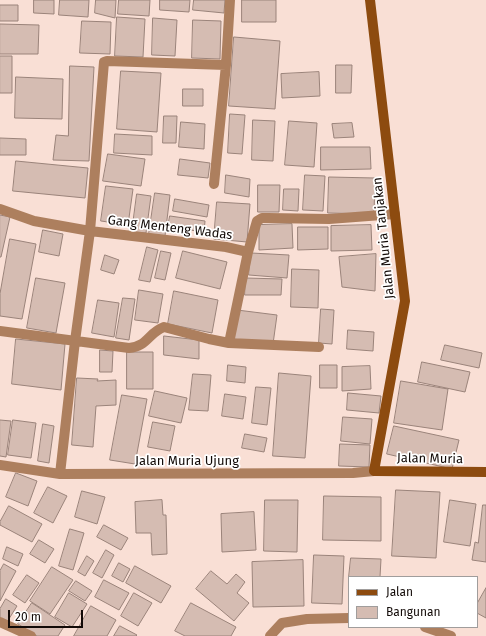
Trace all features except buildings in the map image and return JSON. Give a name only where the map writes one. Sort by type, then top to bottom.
[{"type":"street","points":[[214,184],[226,65],[230,0]]},
{"type":"street","name":"Jalan Muria Tanjakan","points":[[370,0],[405,300],[374,471]]},
{"type":"street","points":[[60,474],[75,341],[90,231],[104,62],[226,65]]},
{"type":"street","name":"Gang Menteng Wadas","points":[[0,210],[34,221],[90,231],[226,247],[248,252],[229,343]]},
{"type":"street","points":[[248,252],[257,221],[262,218],[329,219],[395,214]]},
{"type":"street","points":[[0,331],[137,348],[156,331],[164,327],[229,343],[319,347]]},
{"type":"street","name":"Jalan Muria Ujung","points":[[0,465],[60,474],[345,473],[374,471]]},
{"type":"street","name":"Jalan Muria","points":[[374,471],[486,472]]},
{"type":"street","points":[[270,636],[282,623],[307,619],[348,618]]},
{"type":"street","points":[[0,622],[31,636]]},
{"type":"street","points":[[428,628],[451,636]]}]
